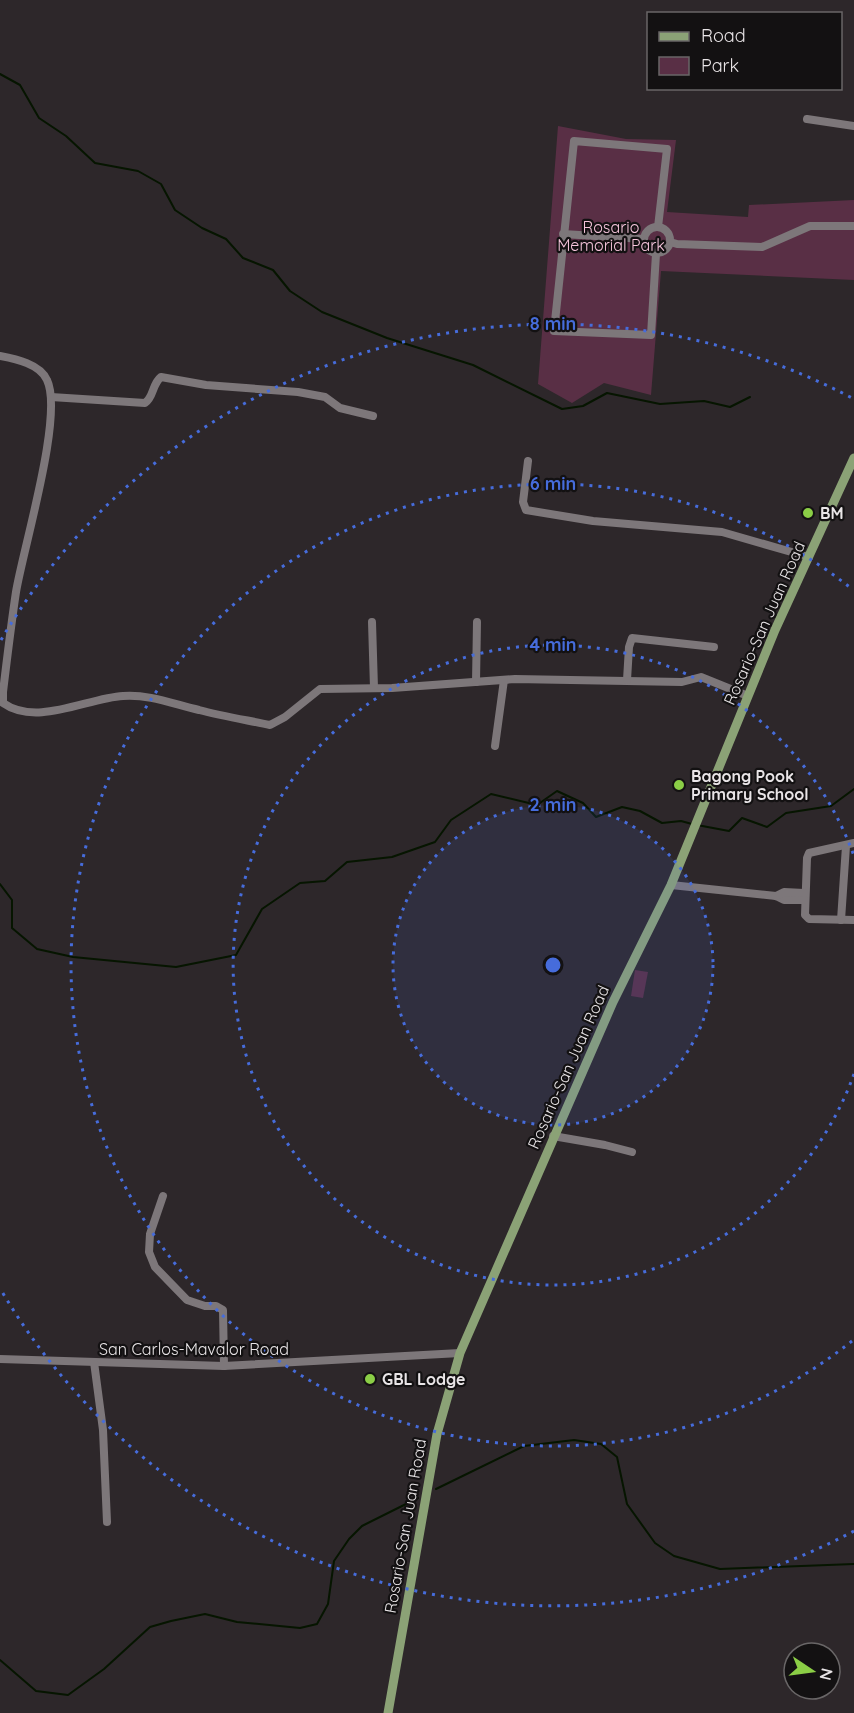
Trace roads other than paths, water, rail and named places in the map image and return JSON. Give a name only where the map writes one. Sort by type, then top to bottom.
[{"type":"main road","name":"Rosario-San Juan Road","points":[[388,1713],[437,1434],[460,1353],[613,1002],[671,885],[748,696],[854,458]]},
{"type":"street","points":[[807,119],[854,126]]},
{"type":"street","points":[[656,254],[651,335],[554,331],[574,141],[667,149],[658,227]]},
{"type":"street","points":[[670,242],[762,247],[810,226],[854,226]]},
{"type":"street","points":[[658,227],[666,231],[670,242],[665,251],[656,254],[648,250],[644,239],[651,229],[658,227]]},
{"type":"street","points":[[563,234],[644,239]]},
{"type":"street","points":[[0,356],[29,364],[39,370],[47,380],[51,397],[44,465],[16,591],[1,704],[11,709],[35,712],[71,708],[121,696],[149,697],[270,725],[285,717],[320,689],[504,680],[682,682],[701,677],[748,696]]},
{"type":"street","points":[[51,397],[145,403],[149,400],[156,381],[161,377],[206,385],[298,392],[325,397],[340,408],[373,416]]},
{"type":"street","points":[[528,461],[523,502],[526,510],[592,521],[722,532],[809,556]]},
{"type":"street","points":[[372,622],[374,688]]},
{"type":"street","points":[[476,682],[477,622]]},
{"type":"street","points":[[627,680],[628,647],[632,638],[714,647]]},
{"type":"street","points":[[495,746],[504,680]]},
{"type":"street","points":[[841,920],[850,845],[809,853],[804,896],[806,918],[812,920],[841,920],[854,920]]},
{"type":"street","points":[[671,885],[776,896],[784,900],[804,896]]},
{"type":"street","points":[[553,1136],[632,1152]]},
{"type":"street","points":[[163,1196],[150,1234],[149,1252],[155,1267],[187,1300],[205,1306],[216,1306],[223,1310],[224,1366]]},
{"type":"street","name":"San Carlos-Mavalor Road","points":[[0,1359],[224,1366],[460,1353]]},
{"type":"street","points":[[94,1362],[103,1430],[107,1522]]},
{"type":"waterway","points":[[0,74],[20,85],[39,118],[66,136],[95,163],[138,171],[161,184],[175,210],[202,228],[226,239],[243,258],[273,270],[290,291],[322,312],[387,338],[473,365],[562,409],[583,406],[607,393],[660,404],[704,401],[730,407],[750,397]]},
{"type":"waterway","points":[[697,825],[729,831],[742,818],[767,827],[786,813],[831,806],[854,789]]},
{"type":"waterway","points":[[0,884],[12,900],[12,928],[37,949],[73,957],[176,967],[236,955],[262,909],[300,883],[325,881],[347,862],[392,857],[435,842],[451,820],[491,794],[537,805],[557,791],[583,803],[596,817],[622,807],[640,811],[662,823],[681,821],[692,824]]},
{"type":"waterway","points":[[436,1489],[524,1446],[574,1440],[601,1444],[617,1457],[627,1504],[655,1543],[674,1556],[720,1569],[854,1564]]},
{"type":"waterway","points":[[0,1660],[36,1691],[68,1695],[104,1669],[150,1627],[171,1621],[205,1614],[237,1622],[300,1628],[317,1624],[328,1604],[334,1561],[349,1539],[362,1526],[418,1498]]},
{"type":"place","name":"BM","points":[[808,513]]},
{"type":"place","name":"Bagong Pook Primary School","points":[[679,785]]},
{"type":"place","name":"GBL Lodge","points":[[370,1379]]},
{"type":"park label","name":"Rosario Memorial Park","points":[[611,236]]}]
